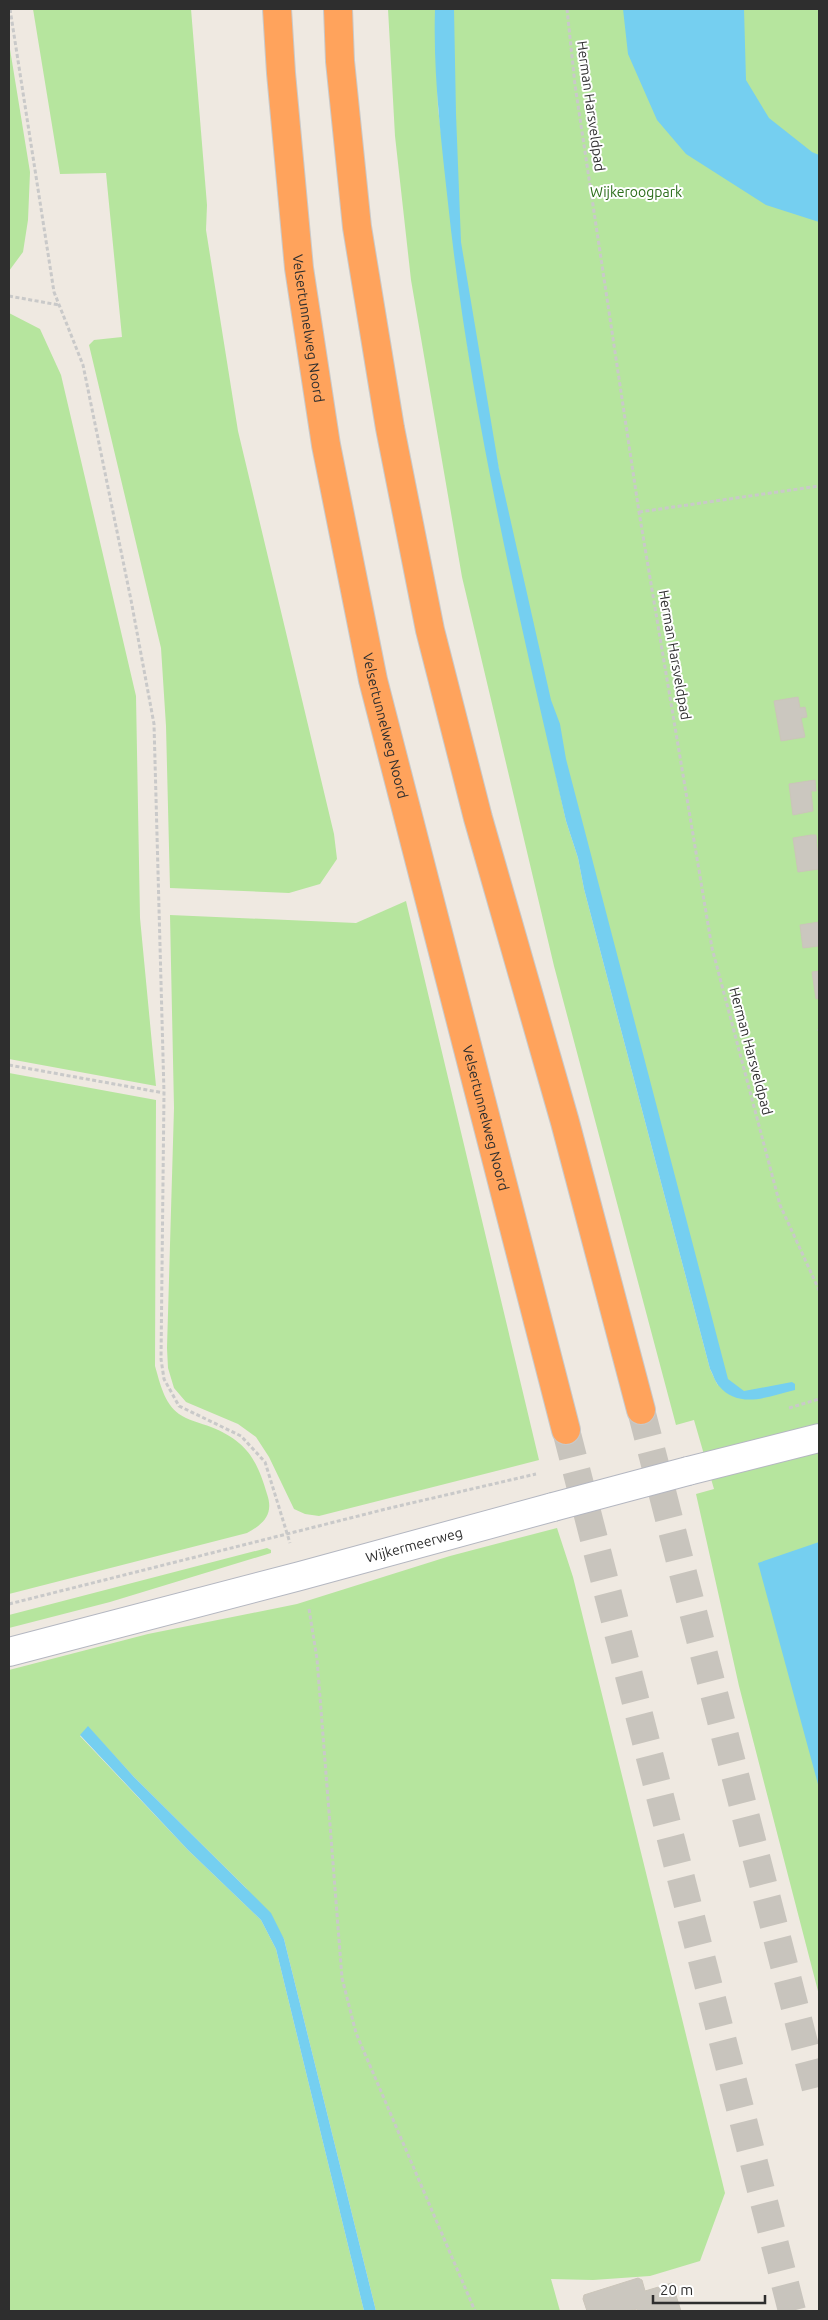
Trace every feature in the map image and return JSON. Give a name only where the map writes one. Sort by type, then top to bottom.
[{"type":"highway","name":"Velsertunnelweg Noord","points":[[277,9],[281,73],[301,278],[326,445],[373,680],[566,1430]]},
{"type":"highway","points":[[338,9],[340,61],[357,227],[390,428],[430,630],[478,818],[565,1122],[641,1410]]},
{"type":"street","name":"Wijkermeerweg","points":[[9,1652],[300,1576],[688,1471],[819,1438]]},
{"type":"path","points":[[10,9],[54,292],[83,365],[154,724],[164,1094],[161,1349],[164,1378],[179,1406],[241,1436],[265,1462],[300,1576],[309,1610],[318,1660],[342,1978],[356,2033],[475,2311]]},
{"type":"path","name":"Herman Harsveldpad","points":[[566,9],[639,512],[712,948],[780,1205],[819,1290]]},
{"type":"path","points":[[9,296],[58,305]]},
{"type":"path","points":[[639,512],[819,486]]},
{"type":"path","points":[[9,1066],[164,1094]]},
{"type":"path","points":[[9,1604],[544,1472]]},
{"type":"green space","points":[[33,9],[191,9],[207,205],[206,230],[238,431],[334,834],[337,859],[320,884],[289,893],[170,888],[166,726],[161,648],[89,345],[94,340],[122,337],[106,173],[60,174]]},
{"type":"green space","name":"Wijkeroogpark","points":[[388,9],[435,9],[438,108],[468,349],[501,525],[566,821],[578,858],[584,889],[710,1369],[718,1386],[543,701],[460,267],[445,9],[819,9],[819,1995],[739,1686],[696,1494],[714,1489],[694,1420],[676,1425],[554,966],[462,577],[411,280],[395,136]]},
{"type":"green space","points":[[9,43],[30,172],[28,220],[23,252],[9,271]]},
{"type":"green space","points":[[9,313],[40,329],[61,375],[136,696],[140,918],[156,1086],[9,1059]]},
{"type":"green space","points":[[406,901],[539,1460],[319,1516],[305,1514],[294,1509],[269,1457],[256,1437],[238,1424],[186,1402],[174,1388],[168,1368],[174,1108],[170,915],[356,923]]},
{"type":"green space","points":[[9,1073],[156,1100],[155,1366],[163,1392],[179,1414],[223,1432],[233,1438],[248,1453],[259,1471],[269,1501],[269,1507],[263,1522],[247,1533],[9,1594]]},
{"type":"green space","points":[[557,1528],[573,1577],[725,2193],[700,2261],[650,2276],[593,2280],[551,2279],[560,2311],[376,2311],[284,1939],[246,1888],[134,1777],[88,1727],[80,1736],[188,1850],[261,1920],[276,1949],[364,2311],[9,2311],[9,1670],[148,1634],[297,1604],[450,1556]]},
{"type":"green space","points":[[267,1548],[271,1550],[271,1553],[110,1602],[9,1628],[9,1615]]},
{"type":"water","points":[[435,9],[454,9],[461,242],[499,469],[551,700],[560,724],[566,759],[728,1379],[744,1391],[792,1382],[795,1384],[795,1390],[765,1398],[736,1398],[719,1386],[710,1369],[584,889],[578,858],[566,821],[514,591],[469,359],[457,281],[440,130],[435,58]]},
{"type":"water","points":[[623,9],[744,9],[746,80],[769,118],[812,152],[819,155],[819,222],[766,205],[686,154],[657,120],[628,54]]},
{"type":"water","points":[[819,1542],[819,1788],[758,1563]]},
{"type":"water","points":[[88,1726],[134,1777],[271,1913],[284,1939],[376,2311],[364,2311],[276,1949],[261,1920],[188,1850],[80,1735]]},
{"type":"building","points":[[798,697],[800,708],[805,707],[807,717],[801,718],[805,737],[781,741],[774,701]]},
{"type":"building","points":[[815,780],[816,791],[811,791],[813,811],[793,815],[789,784]]},
{"type":"building","points":[[816,835],[819,869],[798,872],[793,838]]},
{"type":"building","points":[[819,922],[819,946],[803,948],[800,925]]},
{"type":"building","points":[[819,971],[819,998],[816,999],[812,972]]},
{"type":"building","points":[[638,2278],[642,2280],[645,2291],[672,2283],[681,2311],[638,2311],[637,2309],[629,2311],[587,2311],[583,2299],[584,2295]]},
{"type":"tunnel","points":[[641,1410],[819,2101]]},
{"type":"tunnel","points":[[566,1430],[792,2311]]}]
